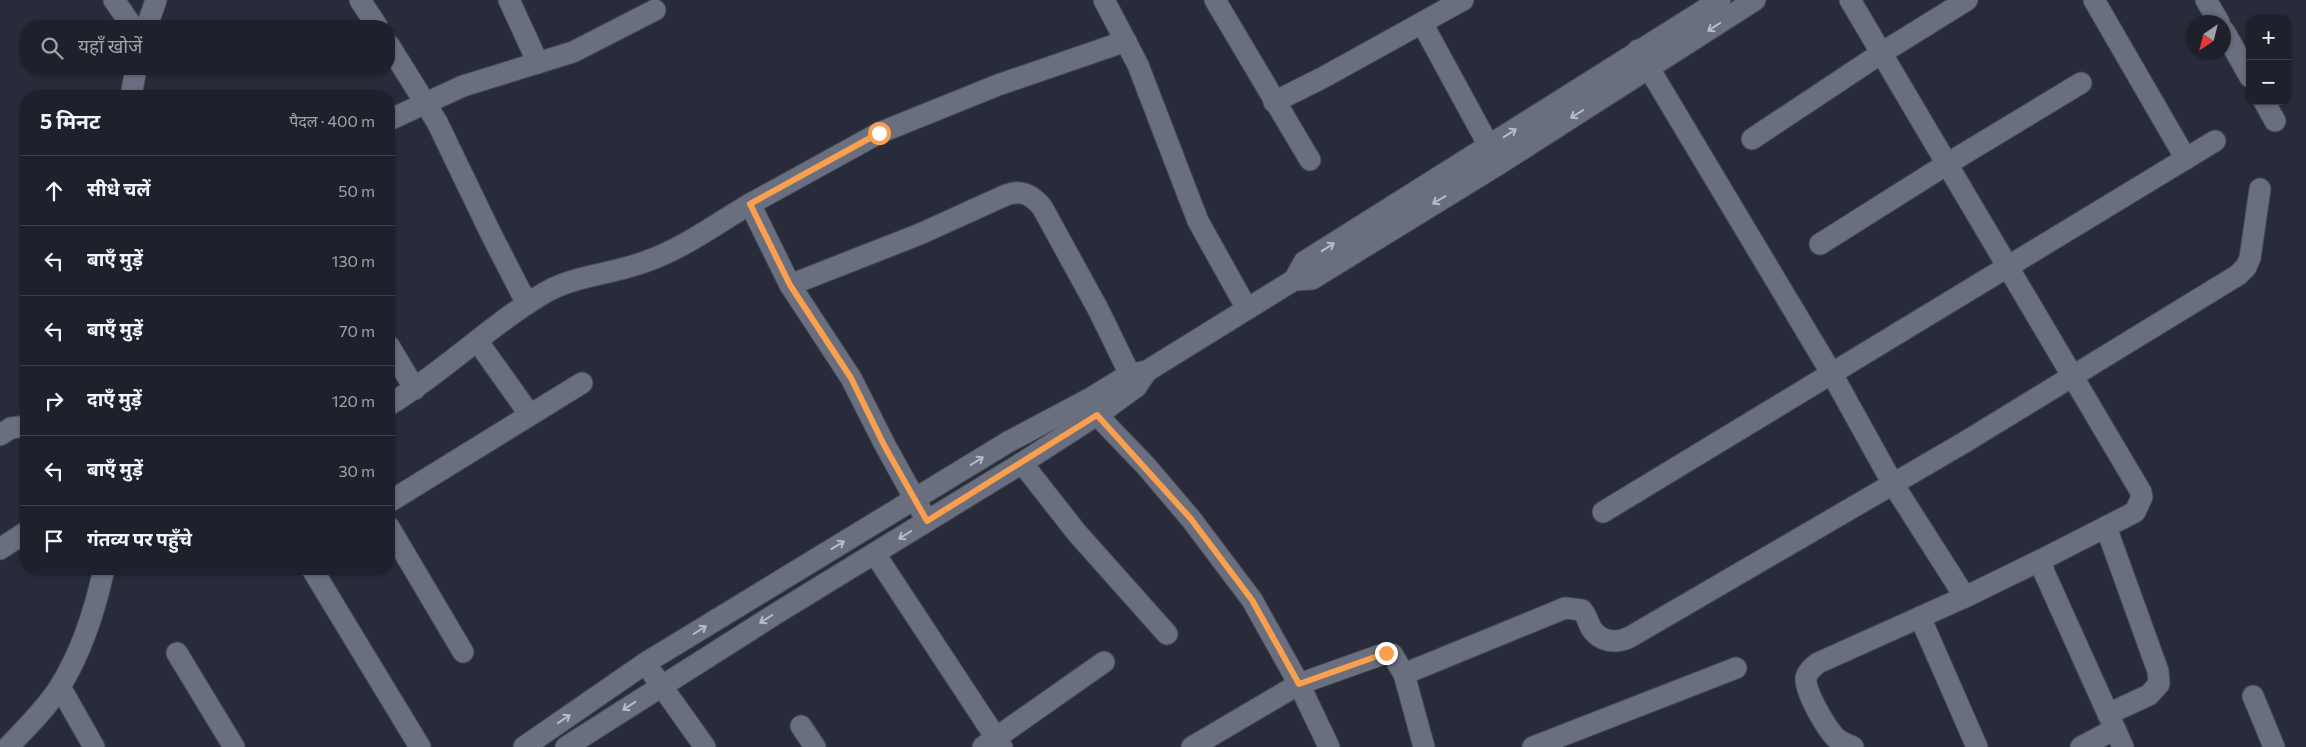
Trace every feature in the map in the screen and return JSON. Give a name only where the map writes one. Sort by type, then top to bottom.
[{"type":"street","points":[[114,0],[128,20]]},
{"type":"street","points":[[148,20],[156,0]]},
{"type":"street","points":[[360,0],[373,20]]},
{"type":"street","points":[[509,0],[538,62]]},
{"type":"street","points":[[1104,0],[1138,65],[1198,221],[1246,309]]},
{"type":"street","points":[[1215,0],[1310,160]]},
{"type":"street","points":[[1274,102],[1324,77],[1463,0]]},
{"type":"street","points":[[524,747],[647,662],[1008,442],[1091,398],[1138,377],[1294,280],[1312,279],[1494,155],[1638,50],[1728,4],[1755,0]]},
{"type":"street","points":[[1850,0],[1880,54],[2074,377],[2141,492],[2142,498],[2135,512],[2106,527],[1965,597],[1818,663],[1810,670],[1806,678],[1807,688],[1828,728],[1840,742],[1853,747]]},
{"type":"street","points":[[1752,139],[1880,54],[1967,0]]},
{"type":"street","points":[[2094,0],[2186,159]]},
{"type":"street","points":[[2206,0],[2215,15]]},
{"type":"street","points":[[1494,155],[1649,68],[1728,4]]},
{"type":"street","points":[[395,117],[463,86],[573,52],[655,10]]},
{"type":"street","points":[[1422,23],[1494,155]]},
{"type":"street","points":[[395,401],[416,389],[527,304],[548,291],[568,282],[630,267],[661,256],[750,204],[879,133],[998,86],[1126,41]]},
{"type":"street","points":[[2231,43],[2246,70]]},
{"type":"street","points":[[1638,50],[1832,374],[1893,484],[1965,597]]},
{"type":"street","points":[[395,54],[427,103],[527,304]]},
{"type":"street","points":[[132,90],[135,75]]},
{"type":"street","points":[[1820,244],[2081,83]]},
{"type":"street","points":[[2266,105],[2275,121]]},
{"type":"street","points":[[1603,512],[2009,268],[2215,141]]},
{"type":"street","points":[[1404,674],[1565,608],[1582,610],[1591,627],[1604,639],[1622,641],[2074,377],[2238,274],[2246,267],[2250,258],[2260,188]]},
{"type":"street","points":[[790,285],[920,234],[1006,195],[1014,192],[1026,193],[1036,199],[1042,207],[1138,377]]},
{"type":"street","points":[[750,204],[790,285],[851,378],[927,521]]},
{"type":"street","points":[[478,342],[530,415]]},
{"type":"street","points":[[395,356],[416,389]]},
{"type":"street","points":[[566,747],[1097,415],[1138,377]]},
{"type":"street","points":[[395,498],[582,383]]},
{"type":"street","points":[[1097,415],[1191,519],[1252,600],[1299,684],[1329,747]]},
{"type":"street","points":[[0,435],[11,428],[20,427]]},
{"type":"street","points":[[1022,463],[1077,533],[1167,634]]},
{"type":"street","points":[[2081,747],[2116,730],[2159,684],[2158,671],[2106,527]]},
{"type":"street","points":[[0,549],[20,536]]},
{"type":"street","points":[[395,537],[464,652]]},
{"type":"street","points":[[875,554],[994,744],[1104,662]]},
{"type":"street","points":[[2041,560],[2044,572],[2116,730]]},
{"type":"street","points":[[8,747],[40,714],[60,687],[79,650],[96,603],[103,575]]},
{"type":"street","points":[[316,575],[420,747]]},
{"type":"street","points":[[1920,618],[1976,747]]},
{"type":"street","points":[[177,653],[234,747]]},
{"type":"street","points":[[1192,747],[1299,684],[1386,653],[1392,654],[1396,658],[1404,674],[1424,747]]},
{"type":"street","points":[[647,662],[661,686],[705,747]]},
{"type":"street","points":[[1533,747],[1736,668]]},
{"type":"street","points":[[60,687],[94,747]]},
{"type":"street","points":[[2253,696],[2274,747]]},
{"type":"street","points":[[801,726],[815,747]]},
{"type":"route","points":[[879,133],[750,204],[790,285],[838,355],[884,445],[927,521],[1097,415],[1146,466],[1191,519],[1252,600],[1299,684],[1386,653]]}]
